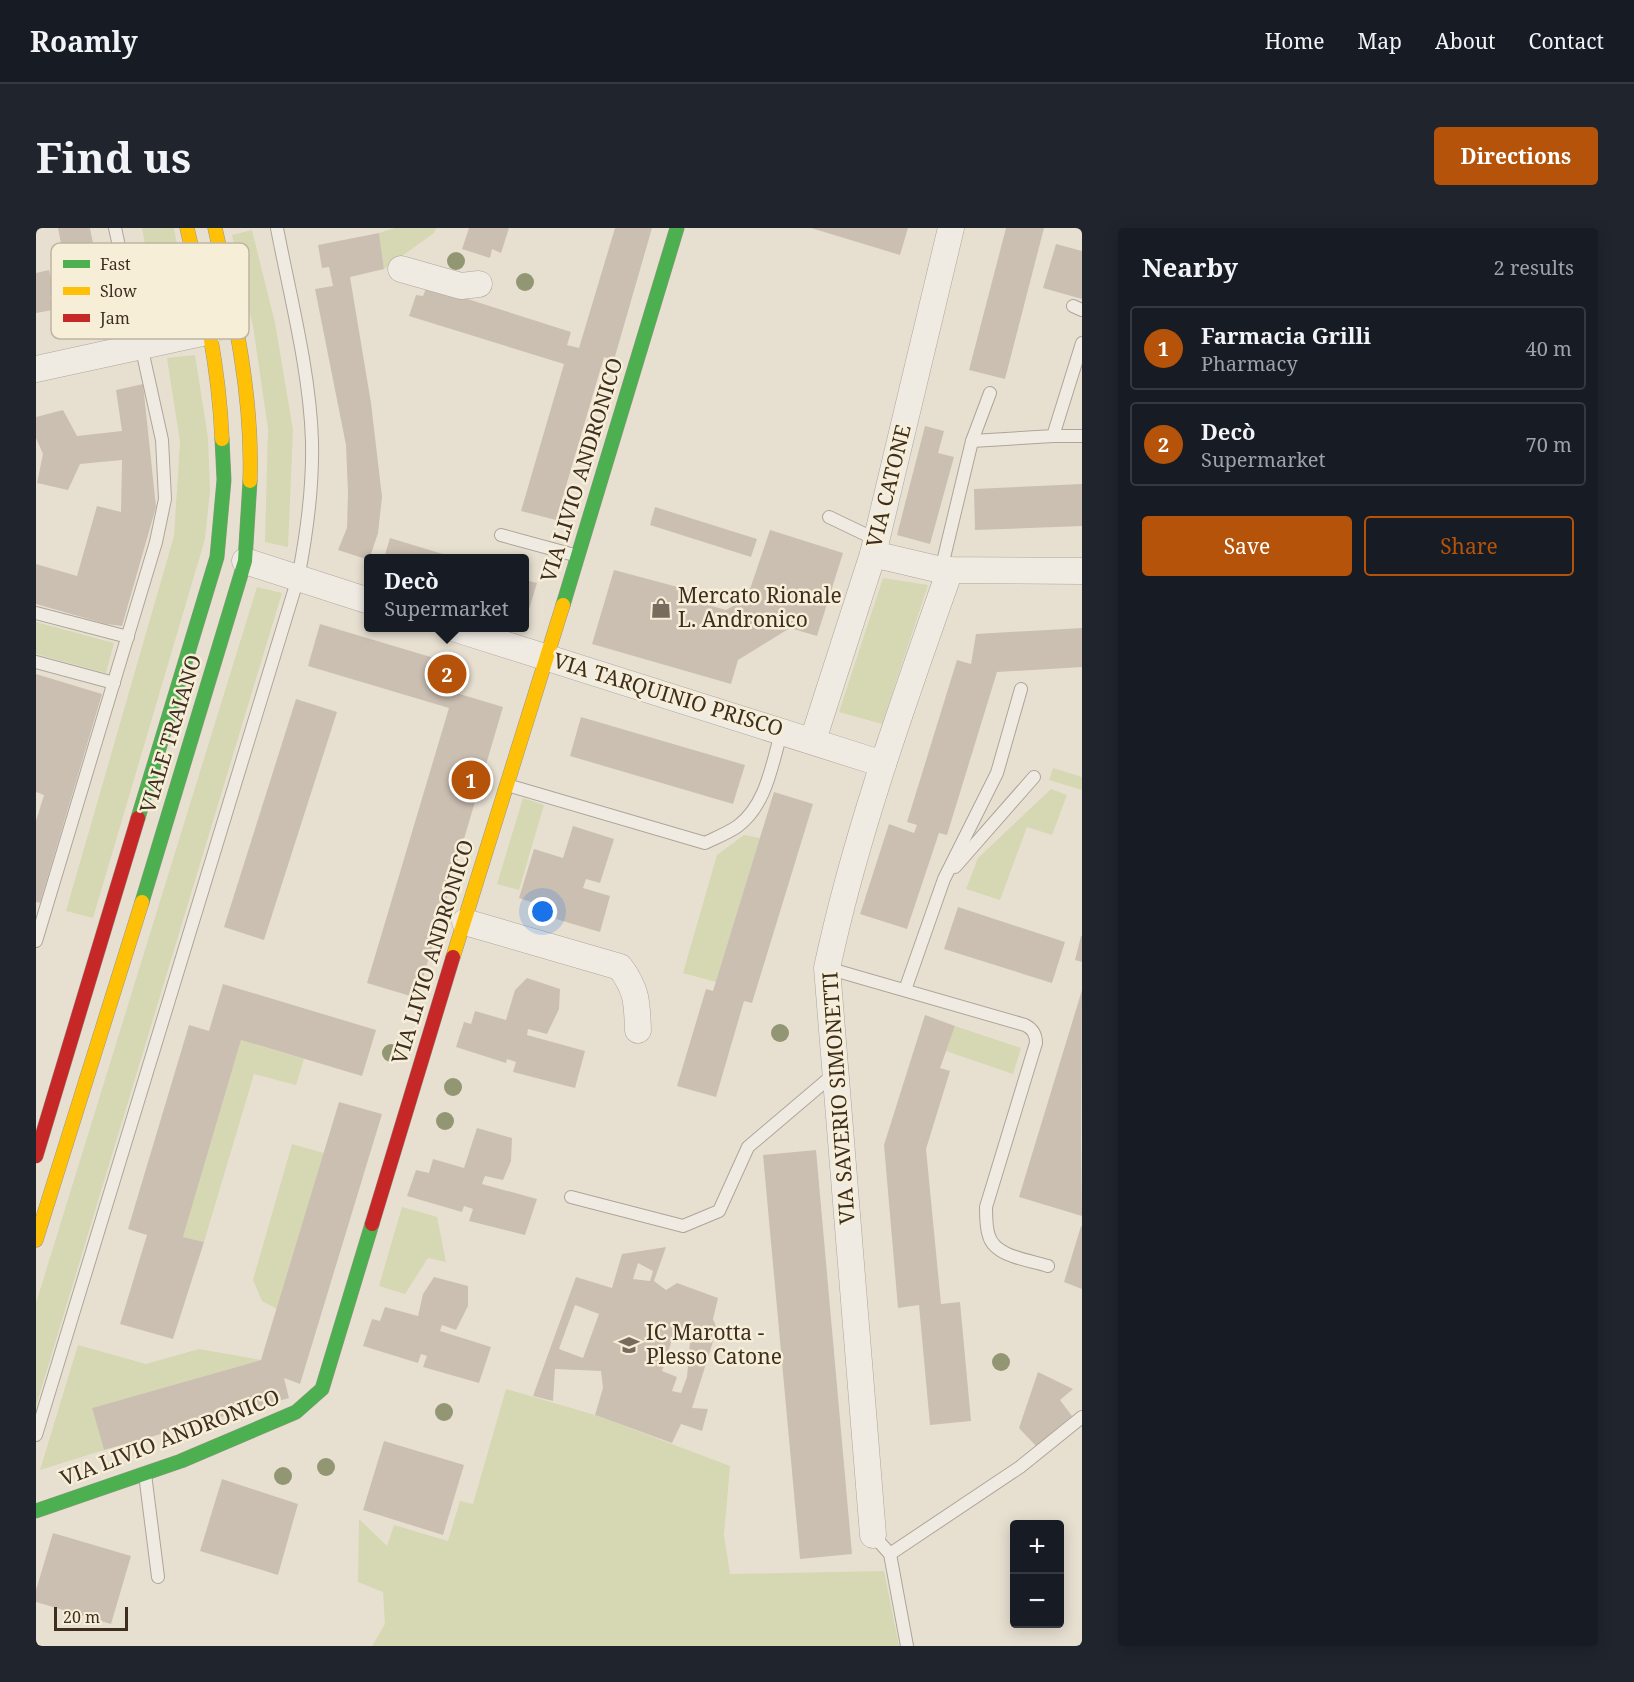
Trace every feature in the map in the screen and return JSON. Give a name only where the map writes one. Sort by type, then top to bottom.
[{"type":"main road","name":"VIALE TRAIANO","points":[[187,228],[190,243]]},
{"type":"main road","name":"VIALE TRAIANO","points":[[215,228],[218,243]]},
{"type":"main road","name":"VIA LIVIO ANDRONICO","points":[[36,1511],[182,1461],[296,1412],[322,1389],[506,784],[579,556],[677,228]]},
{"type":"main road","name":"VIALE TRAIANO","points":[[36,1240],[183,771],[231,559],[224,480],[222,409],[212,339]]},
{"type":"main road","name":"VIALE TRAIANO","points":[[36,1156],[231,559],[249,518],[251,450],[249,405],[239,339]]},
{"type":"street","name":"VIA CATONE","points":[[813,740],[875,547],[951,228]]},
{"type":"street","points":[[400,269],[461,286],[479,284]]},
{"type":"street","points":[[36,369],[174,339]]},
{"type":"street","points":[[875,547],[946,570],[1082,571]]},
{"type":"street","points":[[231,559],[364,599]]},
{"type":"street","name":"VIA SAVERIO SIMONETTI","points":[[873,1535],[827,968],[838,914],[883,764],[946,570]]},
{"type":"street","name":"VIA TARQUINIO PRISCO","points":[[468,632],[883,764]]},
{"type":"street","points":[[465,921],[620,966],[632,982],[638,1008],[638,1030]]},
{"type":"lane","points":[[115,228],[118,243]]},
{"type":"lane","points":[[36,1435],[298,578],[306,537],[312,441],[307,386],[277,228]]},
{"type":"lane","points":[[36,940],[156,542],[165,499],[162,440],[140,339]]},
{"type":"lane","points":[[1053,436],[1082,343]]},
{"type":"lane","points":[[946,570],[972,441],[990,393]]},
{"type":"lane","points":[[972,441],[1082,436]]},
{"type":"lane","points":[[829,517],[875,547]]},
{"type":"lane","points":[[501,535],[579,556]]},
{"type":"lane","points":[[36,613],[128,637]]},
{"type":"lane","points":[[36,662],[114,683]]},
{"type":"lane","points":[[905,990],[944,879],[997,773],[1021,689]]},
{"type":"lane","points":[[506,784],[705,843],[737,826],[754,809],[765,788],[782,730]]},
{"type":"lane","points":[[944,879],[1034,777]]},
{"type":"lane","points":[[827,968],[1025,1025],[1035,1033],[1036,1043],[986,1207],[989,1237],[998,1250],[1048,1266]]},
{"type":"lane","points":[[571,1197],[683,1226],[719,1211],[748,1147],[835,1073]]},
{"type":"lane","points":[[890,1554],[1020,1467],[1082,1417]]},
{"type":"lane","points":[[145,1474],[158,1576]]},
{"type":"lane","points":[[873,1535],[890,1554],[907,1646]]},
{"type":"green space","points":[[142,228],[174,228],[177,243],[145,243]]},
{"type":"green space","points":[[395,228],[436,228],[434,233],[384,269],[379,233]]},
{"type":"green space","points":[[252,230],[275,323],[293,430],[288,547],[265,542],[268,429],[249,309],[249,243],[234,243],[232,235]]},
{"type":"green space","points":[[195,355],[208,438],[210,491],[205,539],[93,918],[66,911],[174,536],[180,442],[167,358]]},
{"type":"green space","points":[[883,578],[928,585],[882,724],[839,712]]},
{"type":"green space","points":[[257,587],[282,593],[36,1406],[36,1303]]},
{"type":"green space","points":[[36,622],[114,643],[106,673],[36,654]]},
{"type":"green space","points":[[1053,768],[1082,777],[1082,790],[1049,780]]},
{"type":"green space","points":[[1051,789],[1067,795],[1052,835],[1027,827],[1000,900],[966,889],[978,858]]},
{"type":"green space","points":[[523,798],[544,805],[519,890],[497,884]]},
{"type":"green space","points":[[744,835],[760,838],[716,982],[683,973],[717,855]]},
{"type":"green space","points":[[955,1026],[1021,1048],[1013,1074],[946,1051]]},
{"type":"green space","points":[[241,1040],[304,1059],[296,1085],[254,1074],[204,1242],[183,1237]]},
{"type":"green space","points":[[292,1144],[324,1153],[277,1309],[262,1301],[253,1280]]},
{"type":"green space","points":[[402,1207],[437,1217],[446,1262],[428,1258],[405,1294],[379,1286]]},
{"type":"green space","points":[[78,1345],[146,1364],[199,1349],[261,1360],[92,1408],[104,1450],[40,1470]]},
{"type":"green space","points":[[506,1389],[595,1415],[730,1466],[724,1535],[730,1574],[884,1571],[899,1646],[372,1646],[385,1624],[383,1592],[358,1582],[359,1519],[387,1546],[394,1525],[448,1541],[460,1501],[473,1504]]},
{"type":"building","points":[[58,228],[90,228],[93,243],[61,243]]},
{"type":"building","points":[[469,228],[509,228],[501,253],[492,249],[490,258],[462,249]]},
{"type":"building","points":[[615,228],[652,228],[614,360],[604,357],[556,520],[521,511],[564,364],[409,316],[416,295],[423,296],[427,286],[571,332],[567,345],[579,348]]},
{"type":"building","points":[[811,228],[908,228],[900,255]]},
{"type":"building","points":[[1006,228],[1044,228],[1005,379],[969,370]]},
{"type":"building","points":[[379,233],[384,269],[350,277],[371,403],[382,497],[378,533],[371,554],[364,554],[364,558],[338,550],[347,528],[346,445],[315,289],[333,286],[329,267],[322,268],[318,245]]},
{"type":"building","points":[[1056,244],[1082,251],[1082,299],[1043,288]]},
{"type":"building","points":[[49,270],[51,310],[36,313],[36,273]]},
{"type":"building","points":[[143,384],[156,507],[122,626],[106,624],[36,604],[36,564],[77,576],[97,506],[121,512],[122,460],[80,464],[68,490],[37,483],[43,454],[36,438],[36,417],[63,410],[77,436],[122,431],[116,390]]},
{"type":"building","points":[[925,426],[944,431],[938,453],[954,457],[930,544],[897,535]]},
{"type":"building","points":[[1082,484],[1082,526],[975,530],[974,489]]},
{"type":"building","points":[[655,507],[757,539],[751,557],[650,525]]},
{"type":"building","name":"Mercato Rionale L. Andronico","points":[[770,530],[843,553],[817,636],[790,628],[738,660],[731,684],[592,644],[614,570],[715,597],[712,606],[726,610],[747,598]]},
{"type":"building","points":[[390,538],[443,554],[385,554]]},
{"type":"building","points":[[529,581],[537,583],[529,609]]},
{"type":"building","points":[[320,624],[461,666],[453,692],[503,707],[417,998],[367,983],[449,708],[308,666]]},
{"type":"building","points":[[1082,628],[1082,667],[997,672],[947,835],[939,833],[907,929],[860,914],[889,824],[914,833],[917,825],[907,822],[957,660],[971,664],[976,634]]},
{"type":"building","points":[[36,674],[102,694],[40,903],[36,902],[36,821],[44,795],[36,792]]},
{"type":"building","points":[[296,699],[337,712],[264,940],[224,927]]},
{"type":"building","points":[[581,717],[745,765],[733,804],[570,756]]},
{"type":"building","points":[[774,792],[813,804],[752,1003],[744,1001],[716,1097],[677,1086],[706,989],[713,991]]},
{"type":"building","points":[[573,826],[614,839],[600,883],[586,879],[583,888],[610,896],[600,932],[556,919],[558,911],[519,898],[534,849],[563,858]]},
{"type":"building","points":[[958,907],[1065,942],[1052,983],[944,949]]},
{"type":"building","points":[[1082,936],[1082,962],[1075,960]]},
{"type":"building","points":[[527,978],[560,989],[559,1009],[547,1034],[528,1029],[527,1035],[585,1051],[575,1088],[513,1072],[516,1062],[507,1059],[506,1063],[456,1047],[464,1022],[471,1024],[475,1011],[506,1020],[515,990]]},
{"type":"building","points":[[223,984],[376,1030],[362,1076],[241,1040],[183,1237],[204,1242],[173,1339],[120,1324],[147,1235],[128,1229],[189,1025],[209,1031]]},
{"type":"building","points":[[1082,990],[1081,1145],[1082,1216],[1019,1197]]},
{"type":"building","points":[[925,1015],[955,1026],[940,1068],[950,1071],[926,1149],[941,1304],[960,1302],[971,1421],[930,1425],[919,1305],[898,1308],[884,1145]]},
{"type":"building","points":[[339,1102],[382,1114],[300,1384],[284,1378],[289,1398],[104,1450],[92,1408],[261,1360]]},
{"type":"building","points":[[477,1128],[512,1138],[511,1161],[503,1180],[485,1176],[482,1184],[537,1199],[525,1235],[469,1221],[473,1209],[464,1206],[462,1212],[407,1196],[416,1170],[429,1173],[433,1159],[464,1168]]},
{"type":"building","points":[[816,1150],[852,1554],[800,1559],[763,1155]]},
{"type":"building","points":[[1082,1227],[1082,1289],[1064,1282]]},
{"type":"building","name":"IC Marotta - Plesso Catone","points":[[666,1247],[654,1281],[666,1290],[677,1283],[718,1298],[713,1319],[717,1329],[692,1408],[708,1409],[702,1431],[681,1424],[672,1443],[595,1415],[603,1388],[601,1371],[555,1369],[553,1401],[533,1396],[576,1277],[612,1288],[622,1254]],"holes":[[[638,1263],[653,1271],[650,1281],[633,1279]],[[575,1305],[599,1314],[583,1358],[559,1349]],[[672,1340],[690,1342],[687,1377],[681,1393],[672,1391],[677,1377],[662,1371]]]},
{"type":"building","points":[[434,1277],[468,1286],[468,1306],[456,1330],[442,1325],[440,1331],[491,1347],[479,1383],[423,1367],[427,1356],[421,1354],[418,1363],[363,1346],[372,1319],[380,1321],[385,1307],[418,1316],[423,1294]]},
{"type":"building","points":[[1038,1372],[1073,1389],[1060,1400],[1072,1416],[1036,1446],[1019,1428]]},
{"type":"building","points":[[384,1441],[464,1465],[443,1535],[363,1510]]},
{"type":"building","points":[[222,1479],[298,1504],[278,1575],[200,1551]]},
{"type":"building","points":[[53,1533],[131,1556],[111,1624],[36,1602],[36,1590]]},
{"type":"traffic: fast","points":[[563,605],[677,228]]},
{"type":"traffic: fast","points":[[138,818],[217,557],[224,480],[222,439]]},
{"type":"traffic: fast","points":[[142,902],[245,561],[250,481]]},
{"type":"traffic: fast","points":[[36,1511],[181,1461],[296,1412],[322,1389],[372,1224]]},
{"type":"traffic: slow","points":[[187,228],[190,243]]},
{"type":"traffic: slow","points":[[215,228],[218,243]]},
{"type":"traffic: slow","points":[[211,339],[218,385],[222,439]]},
{"type":"traffic: slow","points":[[238,339],[248,417],[250,481]]},
{"type":"traffic: slow","points":[[453,957],[563,605]]},
{"type":"traffic: slow","points":[[36,1240],[142,902]]},
{"type":"traffic: jam","points":[[36,1156],[138,818]]},
{"type":"traffic: jam","points":[[372,1224],[453,957]]},
{"type":"place","name":"Mercato Rionale L. Andronico","points":[[661,608]]},
{"type":"place","name":"Decò","points":[[447,674]]},
{"type":"place","name":"Farmacia Grilli","points":[[471,780]]},
{"type":"place","name":"IC Marotta - Plesso Catone","points":[[629,1345]]}]
